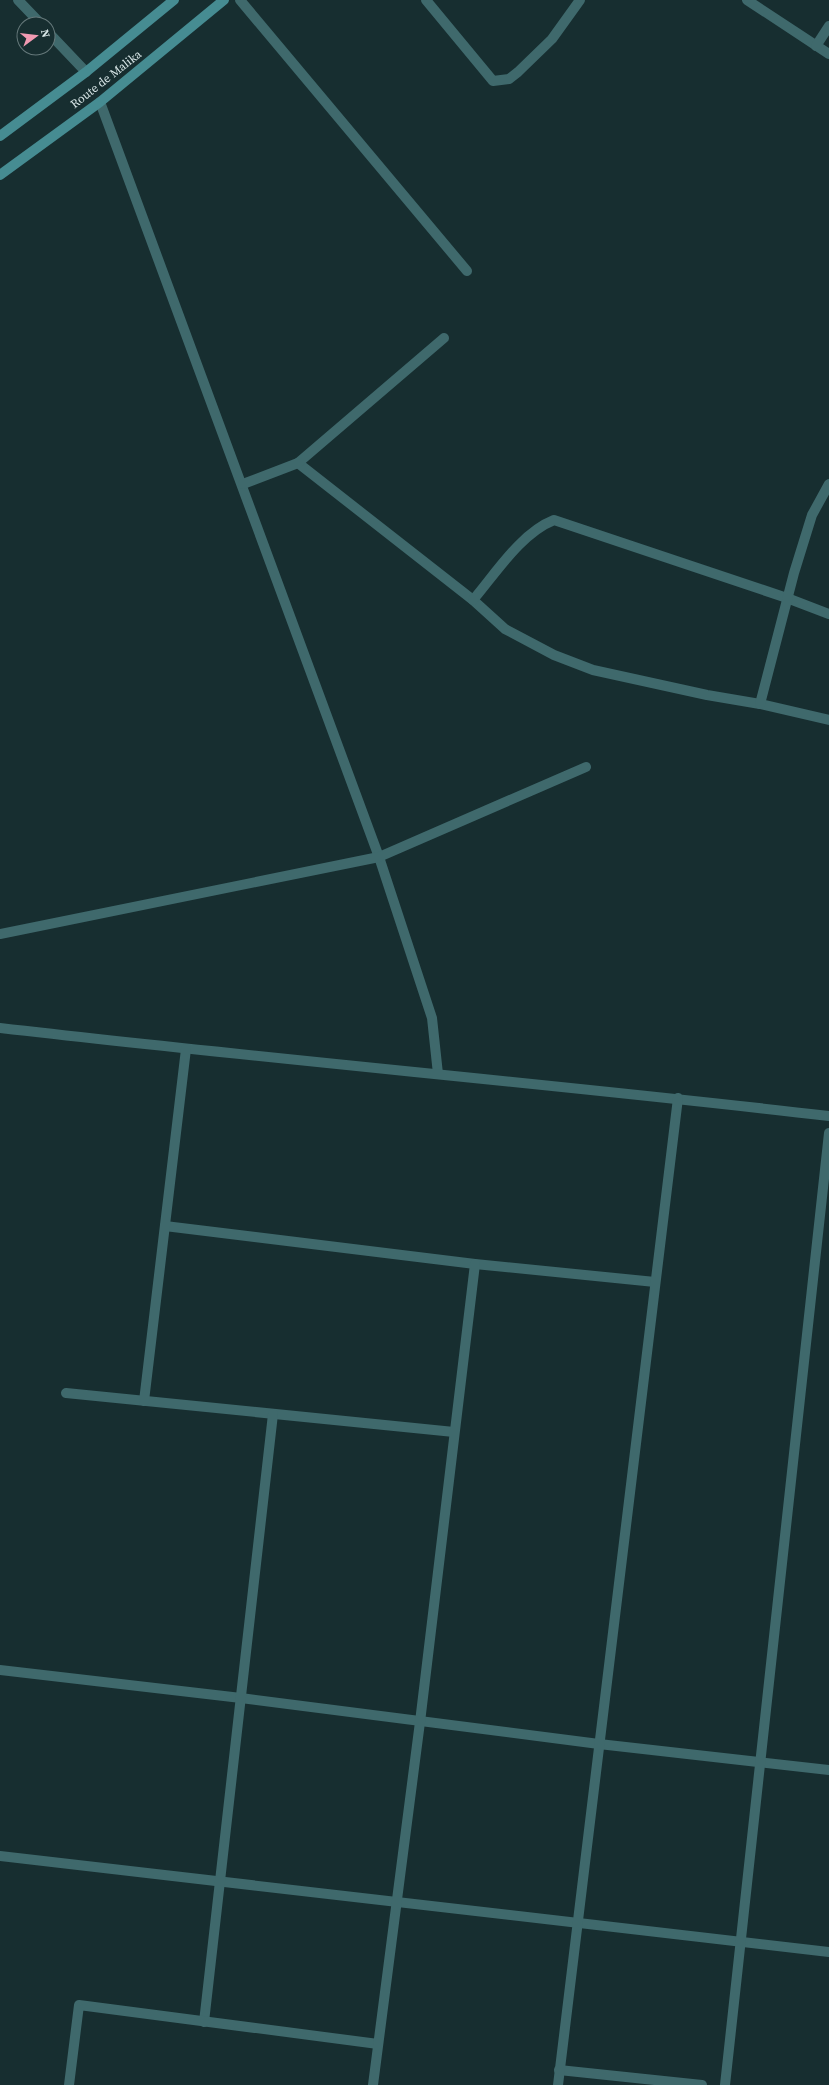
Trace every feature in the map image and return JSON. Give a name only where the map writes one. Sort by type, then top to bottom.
[{"type":"main road","name":"Route de Malika","points":[[0,136],[86,72],[174,0]]},
{"type":"main road","name":"Route de Malika","points":[[0,175],[100,102],[224,0]]},
{"type":"street","points":[[18,0],[33,16]]},
{"type":"street","points":[[240,0],[467,271]]},
{"type":"street","points":[[426,0],[493,80],[509,79],[518,72],[552,39],[580,0]]},
{"type":"street","points":[[747,0],[829,54]]},
{"type":"street","points":[[816,46],[829,26]]},
{"type":"street","points":[[56,40],[86,72]]},
{"type":"street","points":[[100,102],[243,484],[378,857],[432,1018],[438,1074]]},
{"type":"street","points":[[243,484],[298,463],[444,338]]},
{"type":"street","points":[[298,463],[473,600],[505,629],[554,655],[593,670],[706,695],[760,704],[829,720]]},
{"type":"street","points":[[760,704],[787,598],[812,515],[828,487]]},
{"type":"street","points":[[473,600],[528,535],[540,525],[554,520],[787,598],[829,614]]},
{"type":"street","points":[[0,934],[378,857],[586,766]]},
{"type":"street","points":[[0,1028],[186,1049],[678,1098],[829,1116]]},
{"type":"street","points":[[144,1401],[186,1049]]},
{"type":"street","points":[[558,2085],[678,1098]]},
{"type":"street","points":[[725,2085],[829,1133]]},
{"type":"street","points":[[165,1226],[474,1264],[655,1282]]},
{"type":"street","points":[[373,2085],[420,1722],[474,1264]]},
{"type":"street","points":[[66,1393],[454,1432]]},
{"type":"street","points":[[204,2022],[273,1414]]},
{"type":"street","points":[[0,1670],[241,1698],[599,1744],[829,1770]]},
{"type":"street","points":[[0,1856],[829,1952]]},
{"type":"street","points":[[69,2085],[79,2005],[378,2044]]},
{"type":"street","points":[[560,2070],[702,2085]]}]
